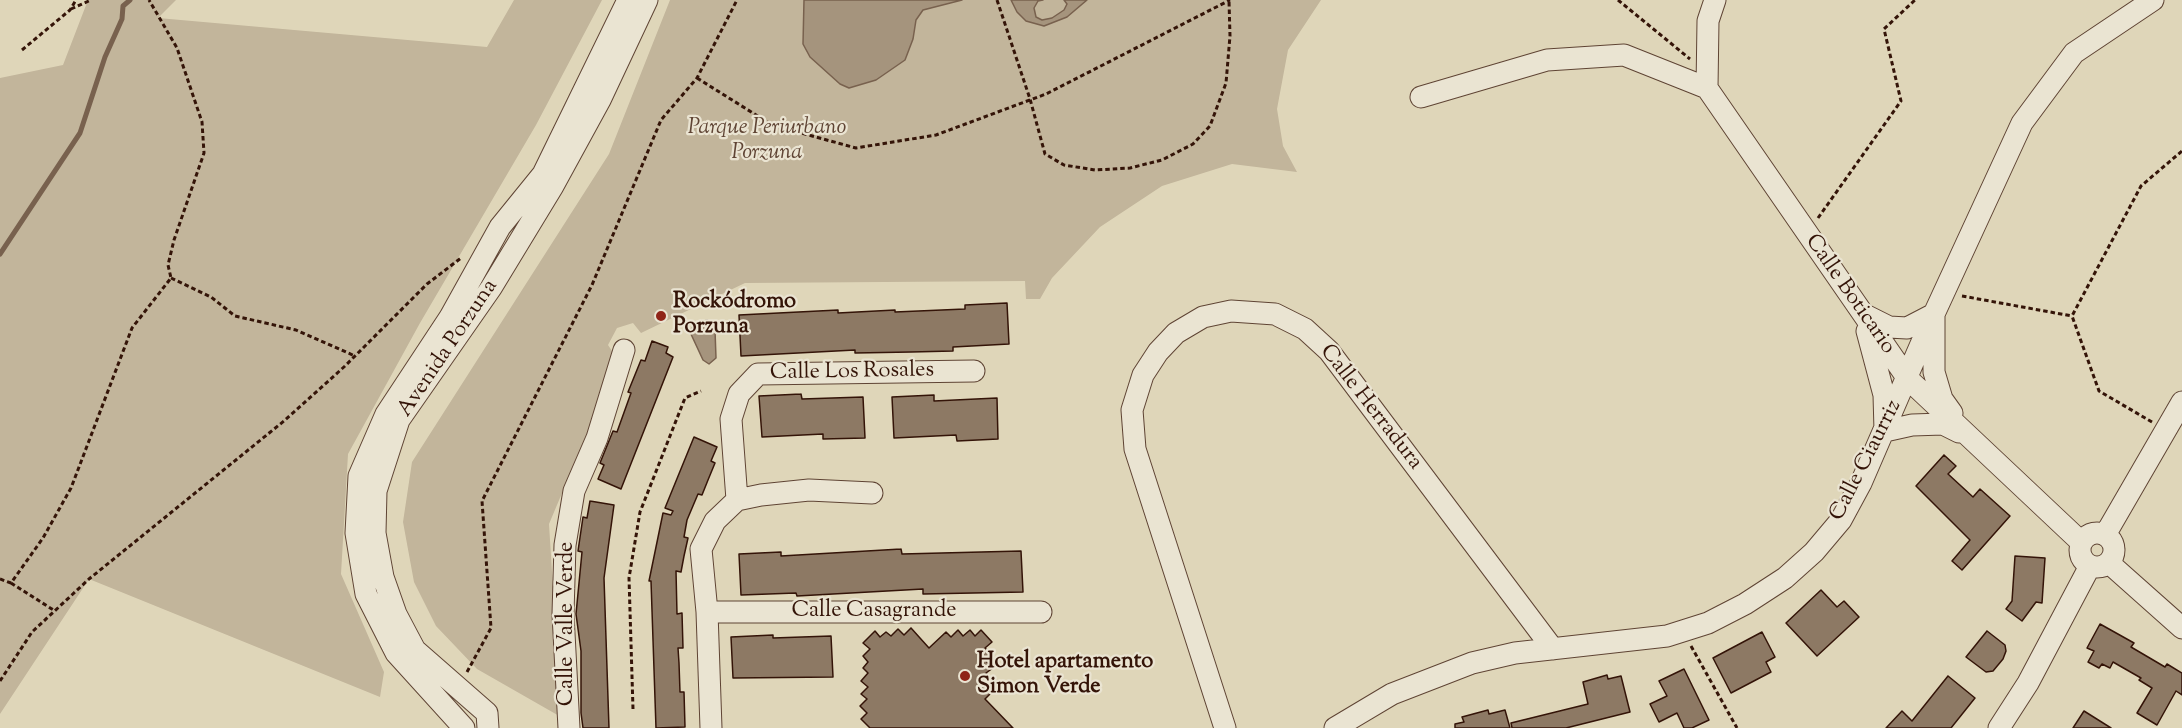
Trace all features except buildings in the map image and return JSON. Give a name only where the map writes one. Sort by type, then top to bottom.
[{"type":"street","name":"Avenida Porzuna","points":[[464,728],[396,653],[366,594],[357,532],[359,476],[386,414],[450,317],[500,227],[543,174],[628,0]]},
{"type":"street","name":"Avenida Porzuna","points":[[488,728],[487,713],[415,650],[396,614],[382,577],[375,532],[376,491],[399,420],[491,288],[554,186],[600,100],[647,0]]},
{"type":"street","points":[[1421,97],[1547,60],[1624,55],[1707,81],[1708,21],[1714,0]]},
{"type":"street","name":"Calle Ciaurriz","points":[[1335,728],[1392,694],[1472,663],[1552,649],[1628,642],[1708,623],[1745,604],[1785,578],[1814,552],[1841,520],[1885,431],[1934,314],[2022,123],[2074,53],[2153,0]]},
{"type":"street","name":"Calle Boticario","points":[[1707,81],[1807,234],[1908,379],[2081,542]]},
{"type":"street","name":"Calle Herradura","points":[[1225,728],[1135,449],[1132,410],[1143,375],[1158,352],[1176,333],[1203,317],[1231,311],[1275,314],[1305,328],[1329,351],[1552,649]]},
{"type":"street","points":[[1862,314],[1889,327],[1907,328],[1934,314],[1934,372],[1942,399],[1967,436]]},
{"type":"street","points":[[1862,314],[1884,395],[1885,431],[1912,425],[1943,424],[1967,436]]},
{"type":"street","name":"Calle Valle Verde","points":[[569,728],[563,614],[565,545],[574,490],[597,438],[624,350]]},
{"type":"street","name":"Calle Los Rosales","points":[[737,500],[732,419],[739,394],[758,374],[974,371]]},
{"type":"street","points":[[2105,535],[2182,402]]},
{"type":"street","points":[[711,728],[707,612],[701,549],[715,521],[737,500],[761,495],[809,490],[872,493]]},
{"type":"street","points":[[2105,535],[2089,534],[2081,542],[2080,553],[2099,564],[2182,628]]},
{"type":"street","points":[[1999,728],[2099,564],[2114,548],[2105,535]]},
{"type":"street","name":"Calle Casagrande","points":[[707,612],[1041,612]]},
{"type":"path","points":[[70,10],[76,0]]},
{"type":"path","points":[[22,50],[70,10],[91,0]]},
{"type":"path","points":[[149,0],[177,48],[202,122],[204,153],[174,240],[168,265],[171,278]]},
{"type":"path","points":[[463,676],[473,664],[491,628],[482,501],[592,285],[661,120],[697,78],[737,0]]},
{"type":"path","points":[[697,78],[772,125],[856,148],[936,135],[1030,99],[1046,94],[1230,1],[1226,84],[1210,126],[1193,144],[1162,160],[1130,168],[1095,170],[1064,165],[1044,154],[1030,99],[997,0]]},
{"type":"path","points":[[1618,0],[1707,81]]},
{"type":"path","points":[[1807,234],[1901,101],[1884,29],[1915,0]]},
{"type":"path","points":[[2166,430],[2099,391],[2072,316],[2141,186],[2182,151]]},
{"type":"path","points":[[0,681],[32,632],[89,579],[284,421],[355,356],[427,284],[464,256]]},
{"type":"path","points":[[171,278],[211,297],[235,316],[296,330],[355,356]]},
{"type":"path","points":[[11,583],[43,538],[75,480],[132,328],[171,278]]},
{"type":"path","points":[[1945,293],[2072,316]]},
{"type":"path","points":[[633,709],[629,578],[640,512],[685,398],[690,393],[701,392]]},
{"type":"path","points":[[0,579],[11,583],[55,611]]},
{"type":"path","points":[[1682,631],[1737,728]]},
{"type":"green space","points":[[88,0],[176,0],[158,18],[487,47],[514,0],[602,0],[536,125],[420,323],[348,454],[341,574],[384,672],[380,697],[89,579],[0,714],[0,78],[63,65]]},
{"type":"green space","name":"Parque Periurbano Porzuna","points":[[670,0],[1321,0],[1288,50],[1277,109],[1283,146],[1297,172],[1232,164],[1162,186],[1100,227],[1052,278],[1040,299],[1026,299],[1025,281],[745,283],[641,333],[633,323],[617,328],[608,345],[618,360],[549,524],[561,717],[477,669],[436,626],[414,582],[403,522],[412,462],[609,154]]},
{"type":"shaded area","points":[[804,0],[962,0],[923,10],[916,20],[913,39],[905,60],[876,80],[849,88],[840,84],[810,57],[803,44]]},
{"type":"shaded area","points":[[1011,0],[1043,0],[1038,1],[1034,8],[1036,17],[1042,20],[1052,18],[1064,10],[1067,4],[1064,0],[1087,0],[1067,17],[1044,26],[1026,21],[1017,12]]},
{"type":"shaded area","points":[[707,320],[712,323],[715,330],[716,358],[709,364],[703,360],[690,332],[693,325]]},
{"type":"waterway","points":[[0,254],[80,133],[105,57],[122,19],[123,6],[130,0]]},
{"type":"place","name":"Rockódromo Porzuna","points":[[661,316]]},
{"type":"place","name":"Hotel apartamento Simon Verde","points":[[965,676]]}]
